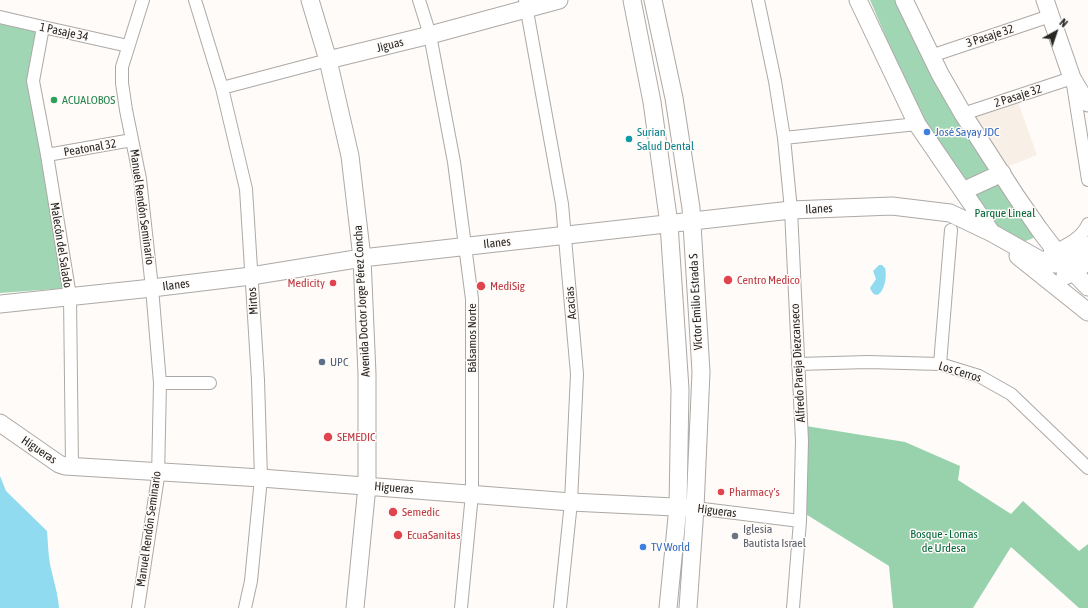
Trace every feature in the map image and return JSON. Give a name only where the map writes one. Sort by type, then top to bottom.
[{"type":"street","name":"Manuel Rendón Seminario","points":[[138,608],[158,471],[160,383],[152,288],[140,179],[126,110],[122,83],[122,67],[143,0]]},
{"type":"street","name":"Mirtos","points":[[195,0],[222,88],[246,190],[258,380],[261,478],[251,581],[245,608]]},
{"type":"street","name":"Avenida Doctor Jorge Pérez Concha","points":[[310,0],[328,60],[350,156],[362,258],[367,374],[367,486],[355,608]]},
{"type":"street","name":"Bálsamos Norte","points":[[419,0],[430,35],[454,162],[472,299],[472,494],[461,608]]},
{"type":"street","name":"Jiguas","points":[[222,88],[430,35],[526,4],[559,0]]},
{"type":"street","name":"Víctor Emilio Estrada S","points":[[632,0],[652,102],[669,224],[680,389],[678,507],[668,608]]},
{"type":"street","name":"Víctor Emilio Estrada S","points":[[653,0],[674,98],[692,221],[701,372],[695,508],[688,608]]},
{"type":"street","name":"Alfredo Pareja Diezcanseco","points":[[758,0],[775,81],[784,138],[791,210],[802,441],[800,521],[794,608]]},
{"type":"street","points":[[858,0],[917,124],[992,233]]},
{"type":"street","points":[[904,0],[931,56],[963,114],[1028,214],[1088,312]]},
{"type":"street","points":[[1045,0],[1072,78],[1088,180]]},
{"type":"street","name":"Acacias","points":[[526,4],[562,204],[577,374],[572,502],[560,608]]},
{"type":"street","name":"3 Pasaje 32","points":[[931,56],[1050,16]]},
{"type":"street","name":"1 Pasaje 34","points":[[0,17],[128,46]]},
{"type":"street","name":"Malecón del Salado","points":[[43,27],[33,81],[47,155],[70,296],[72,466]]},
{"type":"street","points":[[1072,78],[1088,103]]},
{"type":"street","name":"2 Pasaje 32","points":[[963,114],[1072,78]]},
{"type":"street","points":[[652,102],[674,98]]},
{"type":"street","points":[[784,138],[917,124]]},
{"type":"street","name":"Peatonal 32","points":[[47,155],[132,140]]},
{"type":"street","points":[[963,191],[1002,173]]},
{"type":"street","points":[[950,213],[957,211],[961,206],[964,199],[963,191]]},
{"type":"street","name":"Ilanes","points":[[0,305],[251,276],[362,258],[565,235],[791,210],[892,206],[950,213],[992,233],[1038,266]]},
{"type":"street","points":[[1063,270],[1080,236],[1088,224]]},
{"type":"street","points":[[940,364],[951,230]]},
{"type":"street","points":[[1063,270],[1088,245]]},
{"type":"street","points":[[1038,266],[1063,270],[1088,261]]},
{"type":"street","points":[[1038,266],[1054,264],[1088,287]]},
{"type":"street","name":"Los Cerros","points":[[798,364],[868,362],[940,364],[979,376],[1011,394],[1088,468]]},
{"type":"street","points":[[679,373],[701,372]]},
{"type":"street","points":[[160,383],[210,383]]},
{"type":"street","name":"Higueras","points":[[0,423],[59,464],[72,466],[261,478],[572,502],[695,508],[800,521]]},
{"type":"shaded area","points":[[1018,102],[1037,155],[1004,168],[970,117]]},
{"type":"green space","name":"Parque Lineal","points":[[870,0],[897,0],[1036,236],[1026,241],[1018,241],[1001,232],[925,123],[916,107]]},
{"type":"green space","points":[[0,22],[38,31],[30,79],[68,288],[0,293]]},
{"type":"green space","name":"Bosque - Lomas de Urdesa","points":[[806,426],[905,442],[960,466],[958,480],[1011,514],[1023,501],[1079,551],[1088,544],[1088,608],[1079,608],[1011,547],[973,608],[893,608],[889,566],[804,513]]},
{"type":"water","points":[[879,265],[882,265],[885,268],[886,274],[882,290],[876,295],[870,288],[876,279],[873,271]]},
{"type":"water","points":[[0,476],[6,491],[47,531],[49,560],[57,591],[59,608],[0,608]]},
{"type":"place","name":"ACUALOBOS","points":[[54,100]]},
{"type":"place","name":"José Sayay JDC","points":[[927,132]]},
{"type":"place","name":"Surian Salud Dental","points":[[629,139]]},
{"type":"place","name":"Centro Medico","points":[[728,280]]},
{"type":"place","name":"Medicity","points":[[333,283]]},
{"type":"place","name":"MediSig","points":[[481,286]]},
{"type":"place","name":"UPC","points":[[322,362]]},
{"type":"place","name":"SEMEDIC","points":[[328,437]]},
{"type":"place","name":"Pharmacy's","points":[[721,492]]},
{"type":"place","name":"Semedic","points":[[393,512]]},
{"type":"place","name":"EcuaSanitas","points":[[398,535]]},
{"type":"place","name":"Iglesia Bautista Israel","points":[[735,536]]},
{"type":"place","name":"TV World","points":[[643,547]]}]
